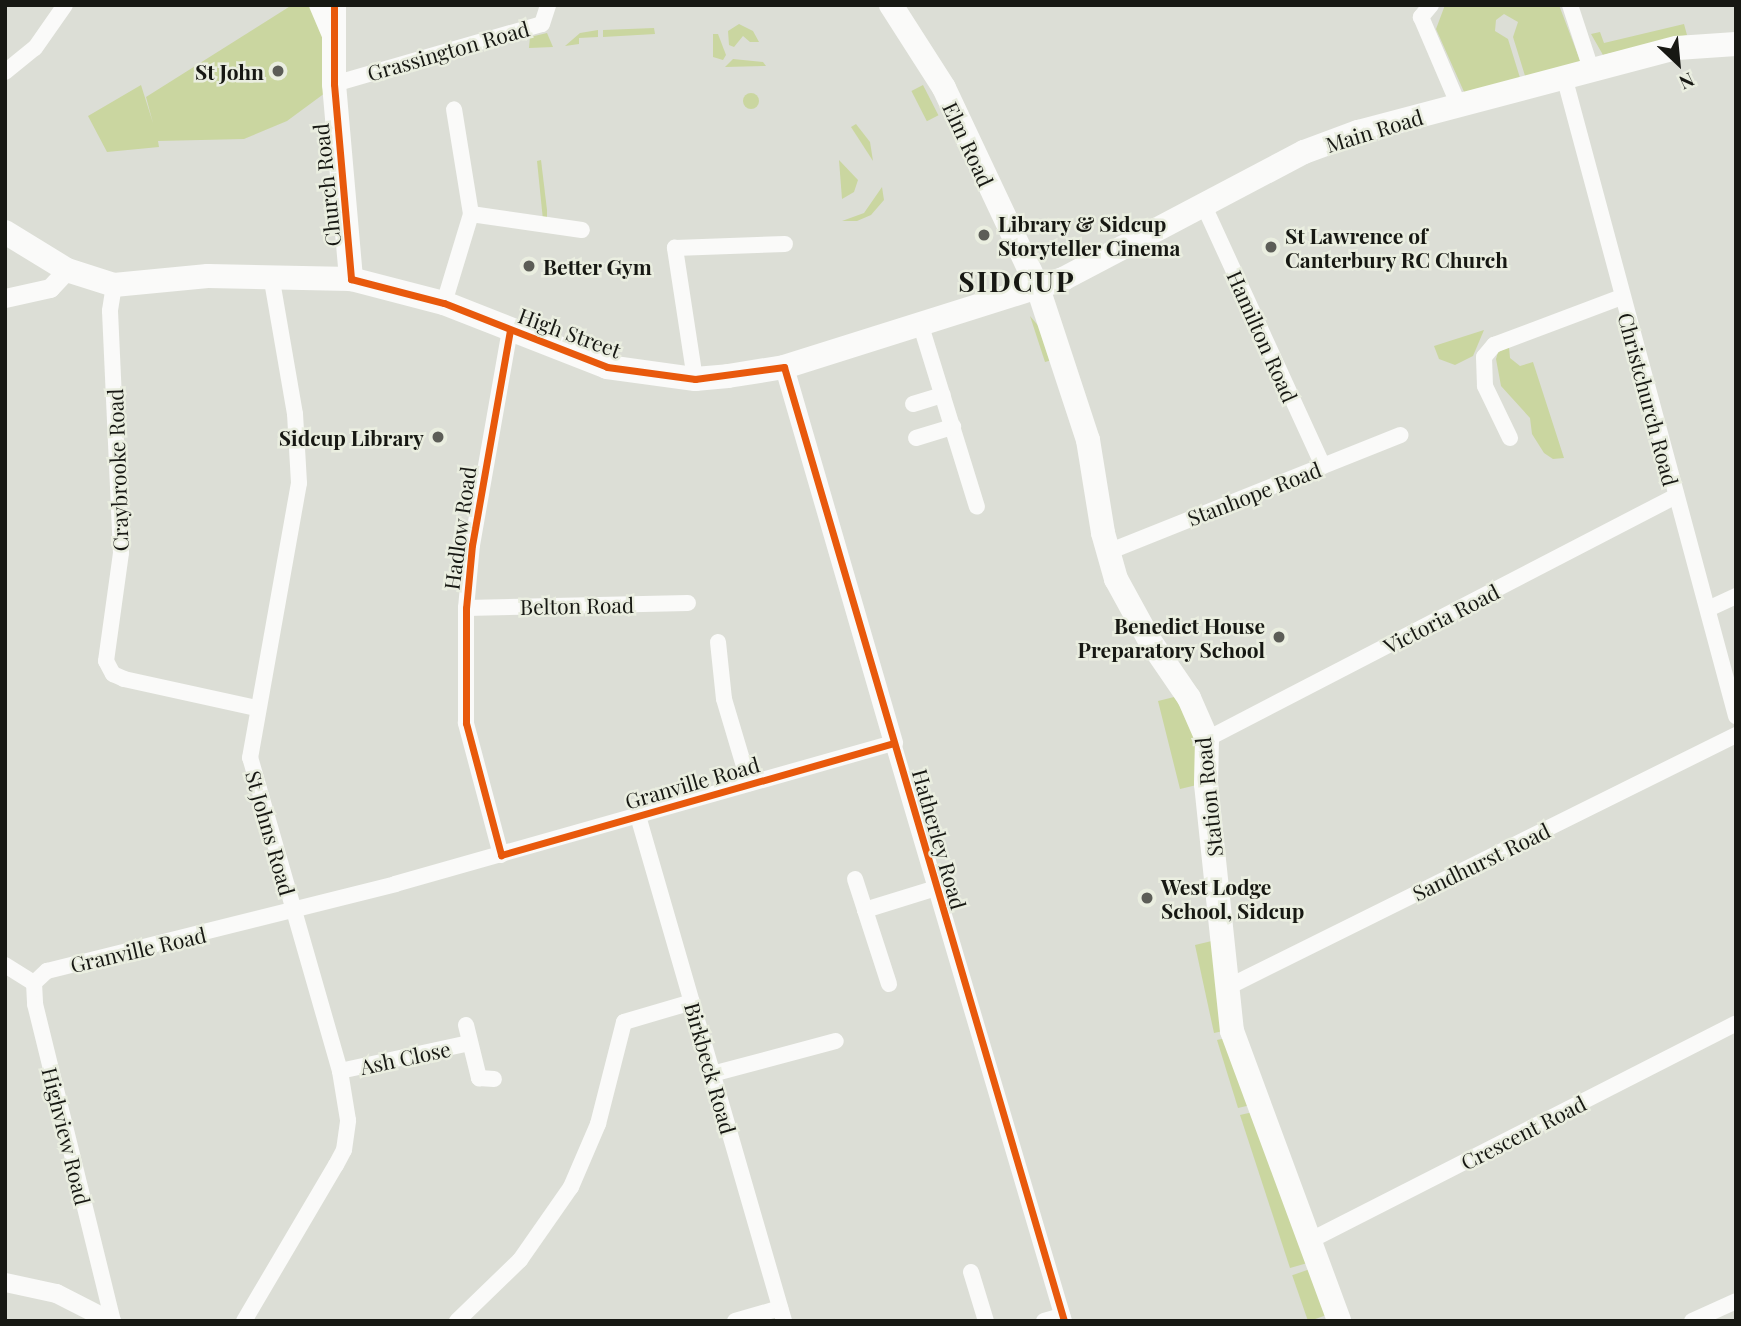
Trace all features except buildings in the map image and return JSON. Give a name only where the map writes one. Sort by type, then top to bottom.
[{"type":"main road","name":"Church Road","points":[[334,5],[334,84],[351,279]]},
{"type":"main road","points":[[334,44],[347,5]]},
{"type":"main road","name":"Elm Road","points":[[891,5],[944,88],[1038,288]]},
{"type":"main road","name":"Main Road","points":[[1038,288],[1140,242],[1311,149],[1677,48],[1736,44]]},
{"type":"main road","points":[[5,232],[66,270],[114,285]]},
{"type":"main road","name":"High Street","points":[[114,285],[271,275],[351,279],[444,303],[607,367],[695,379],[784,367],[1038,288]]},
{"type":"main road","name":"Station Road","points":[[1038,288],[1088,440],[1108,552],[1129,606],[1189,698],[1207,739],[1206,785],[1232,1031],[1339,1321]]},
{"type":"street","points":[[5,72],[35,48],[65,5]]},
{"type":"street","points":[[317,5],[334,44]]},
{"type":"street","name":"Grassington Road","points":[[334,84],[518,36],[545,22],[548,5]]},
{"type":"street","points":[[1570,5],[1592,72]]},
{"type":"street","points":[[1422,9],[1459,106]]},
{"type":"street","name":"Christchurch Road","points":[[1565,80],[1674,497],[1709,609],[1736,716]]},
{"type":"street","points":[[444,303],[471,214],[454,108]]},
{"type":"street","name":"Hamilton Road","points":[[1204,206],[1322,466]]},
{"type":"street","points":[[471,214],[582,230]]},
{"type":"street","points":[[695,379],[675,248],[785,244]]},
{"type":"street","points":[[5,298],[50,288],[66,270]]},
{"type":"street","name":"St Johns Road","points":[[243,1321],[344,1150],[348,1120],[340,1071],[251,769],[256,708],[299,483],[289,381],[271,275]]},
{"type":"street","name":"Craybrooke Road","points":[[114,285],[110,311],[121,553],[106,661],[113,674],[124,679],[256,708]]},
{"type":"street","points":[[1510,438],[1485,386],[1484,357],[1493,345],[1622,297]]},
{"type":"street","points":[[921,326],[977,507]]},
{"type":"street","name":"Hadlow Road","points":[[501,855],[466,723],[466,608],[474,532],[510,330]]},
{"type":"street","name":"Hatherley Road","points":[[784,367],[1063,1318]]},
{"type":"street","points":[[913,404],[943,395]]},
{"type":"street","points":[[916,438],[953,427]]},
{"type":"street","name":"Stanhope Road","points":[[1108,552],[1401,435]]},
{"type":"street","name":"Victoria Road","points":[[1207,739],[1674,497]]},
{"type":"street","points":[[1709,609],[1736,596]]},
{"type":"street","name":"Belton Road","points":[[466,608],[688,603]]},
{"type":"street","points":[[718,642],[724,699],[749,783]]},
{"type":"street","name":"Sandhurst Road","points":[[1226,988],[1736,735]]},
{"type":"street","name":"Granville Road","points":[[34,983],[47,971],[294,911],[893,743]]},
{"type":"street","name":"Birkbeck Road","points":[[638,816],[782,1315]]},
{"type":"street","points":[[855,879],[888,984]]},
{"type":"street","points":[[865,910],[936,888]]},
{"type":"street","points":[[5,965],[34,983]]},
{"type":"street","name":"Highview Road","points":[[34,983],[35,1004],[112,1321]]},
{"type":"street","points":[[457,1321],[520,1260],[571,1187],[598,1124],[624,1022],[692,1002]]},
{"type":"street","name":"Crescent Road","points":[[1311,1240],[1736,1023]]},
{"type":"street","name":"Ash Close","points":[[466,1025],[479,1078],[494,1079]]},
{"type":"street","points":[[712,1074],[836,1041]]},
{"type":"street","name":"Ash Close","points":[[340,1071],[470,1042]]},
{"type":"street","points":[[971,1272],[986,1321]]},
{"type":"street","points":[[5,1282],[56,1293],[82,1314],[112,1321]]},
{"type":"street","points":[[1692,1321],[1736,1301]]},
{"type":"street","points":[[735,1321],[782,1315]]},
{"type":"street","points":[[1044,1321],[1063,1318]]},
{"type":"green space","points":[[292,5],[311,5],[322,25],[325,93],[287,121],[244,139],[158,141],[159,147],[107,152],[88,116],[141,85],[153,123],[146,97]]},
{"type":"green space","points":[[1445,5],[1559,5],[1581,63],[1526,79],[1513,37],[1518,22],[1504,14],[1496,20],[1495,31],[1508,39],[1521,81],[1465,94],[1436,29]]},
{"type":"green space","points":[[739,24],[753,31],[759,42],[750,42],[743,36],[734,47],[729,45],[728,31]]},
{"type":"green space","points":[[1684,24],[1687,35],[1603,55],[1591,34],[1600,32],[1604,43]]},
{"type":"green space","points":[[654,28],[655,34],[603,37],[603,30]]},
{"type":"green space","points":[[598,30],[598,37],[579,38],[579,44],[565,46],[580,33]]},
{"type":"green space","points":[[547,33],[553,47],[529,48],[530,37]]},
{"type":"green space","points":[[713,34],[718,34],[726,55],[723,60],[713,57]]},
{"type":"green space","points":[[733,59],[763,62],[766,66],[725,67]]},
{"type":"green space","points":[[923,85],[938,115],[927,121],[911,91]]},
{"type":"green space","points":[[751,93],[759,101],[751,109],[743,101]]},
{"type":"green space","points":[[856,124],[870,142],[873,161],[851,127]]},
{"type":"green space","points":[[541,160],[547,221],[543,220],[537,161]]},
{"type":"green space","points":[[839,160],[858,180],[854,192],[842,199]]},
{"type":"green space","points":[[882,187],[884,200],[871,215],[857,221],[842,221],[864,213]]},
{"type":"green space","points":[[1030,316],[1041,329],[1052,360],[1045,362]]},
{"type":"green space","points":[[1484,330],[1473,356],[1455,365],[1439,359],[1434,346]]},
{"type":"green space","points":[[1509,347],[1510,358],[1520,366],[1533,362],[1564,458],[1553,459],[1544,453],[1532,434],[1530,418],[1501,386],[1496,359],[1498,352]]},
{"type":"green space","points":[[1178,696],[1199,749],[1201,784],[1180,789],[1158,701]]},
{"type":"green space","points":[[1216,940],[1223,1031],[1214,1033],[1195,945]]},
{"type":"green space","points":[[1226,1038],[1251,1105],[1238,1108],[1217,1040]]},
{"type":"green space","points":[[1253,1112],[1311,1262],[1290,1268],[1240,1115]]},
{"type":"green space","points":[[1313,1268],[1329,1314],[1308,1321],[1292,1275]]},
{"type":"cycle path","points":[[334,5],[334,84],[351,279],[444,303],[607,367],[695,379],[784,367],[1064,1321]]},
{"type":"cycle path","points":[[510,330],[472,545],[466,608],[466,723],[501,855],[893,743]]},
{"type":"place","name":"St John","points":[[278,71]]},
{"type":"place","name":"Library & Sidcup Storyteller Cinema","points":[[984,235]]},
{"type":"place","name":"St Lawrence of Canterbury RC Church","points":[[1271,247]]},
{"type":"place","name":"Better Gym","points":[[529,266]]},
{"type":"place","name":"Sidcup Library","points":[[438,437]]},
{"type":"place","name":"Benedict House Preparatory School","points":[[1279,637]]},
{"type":"place","name":"West Lodge School, Sidcup","points":[[1147,898]]},
{"type":"district","name":"SIDCUP","points":[[1017,281]]}]
